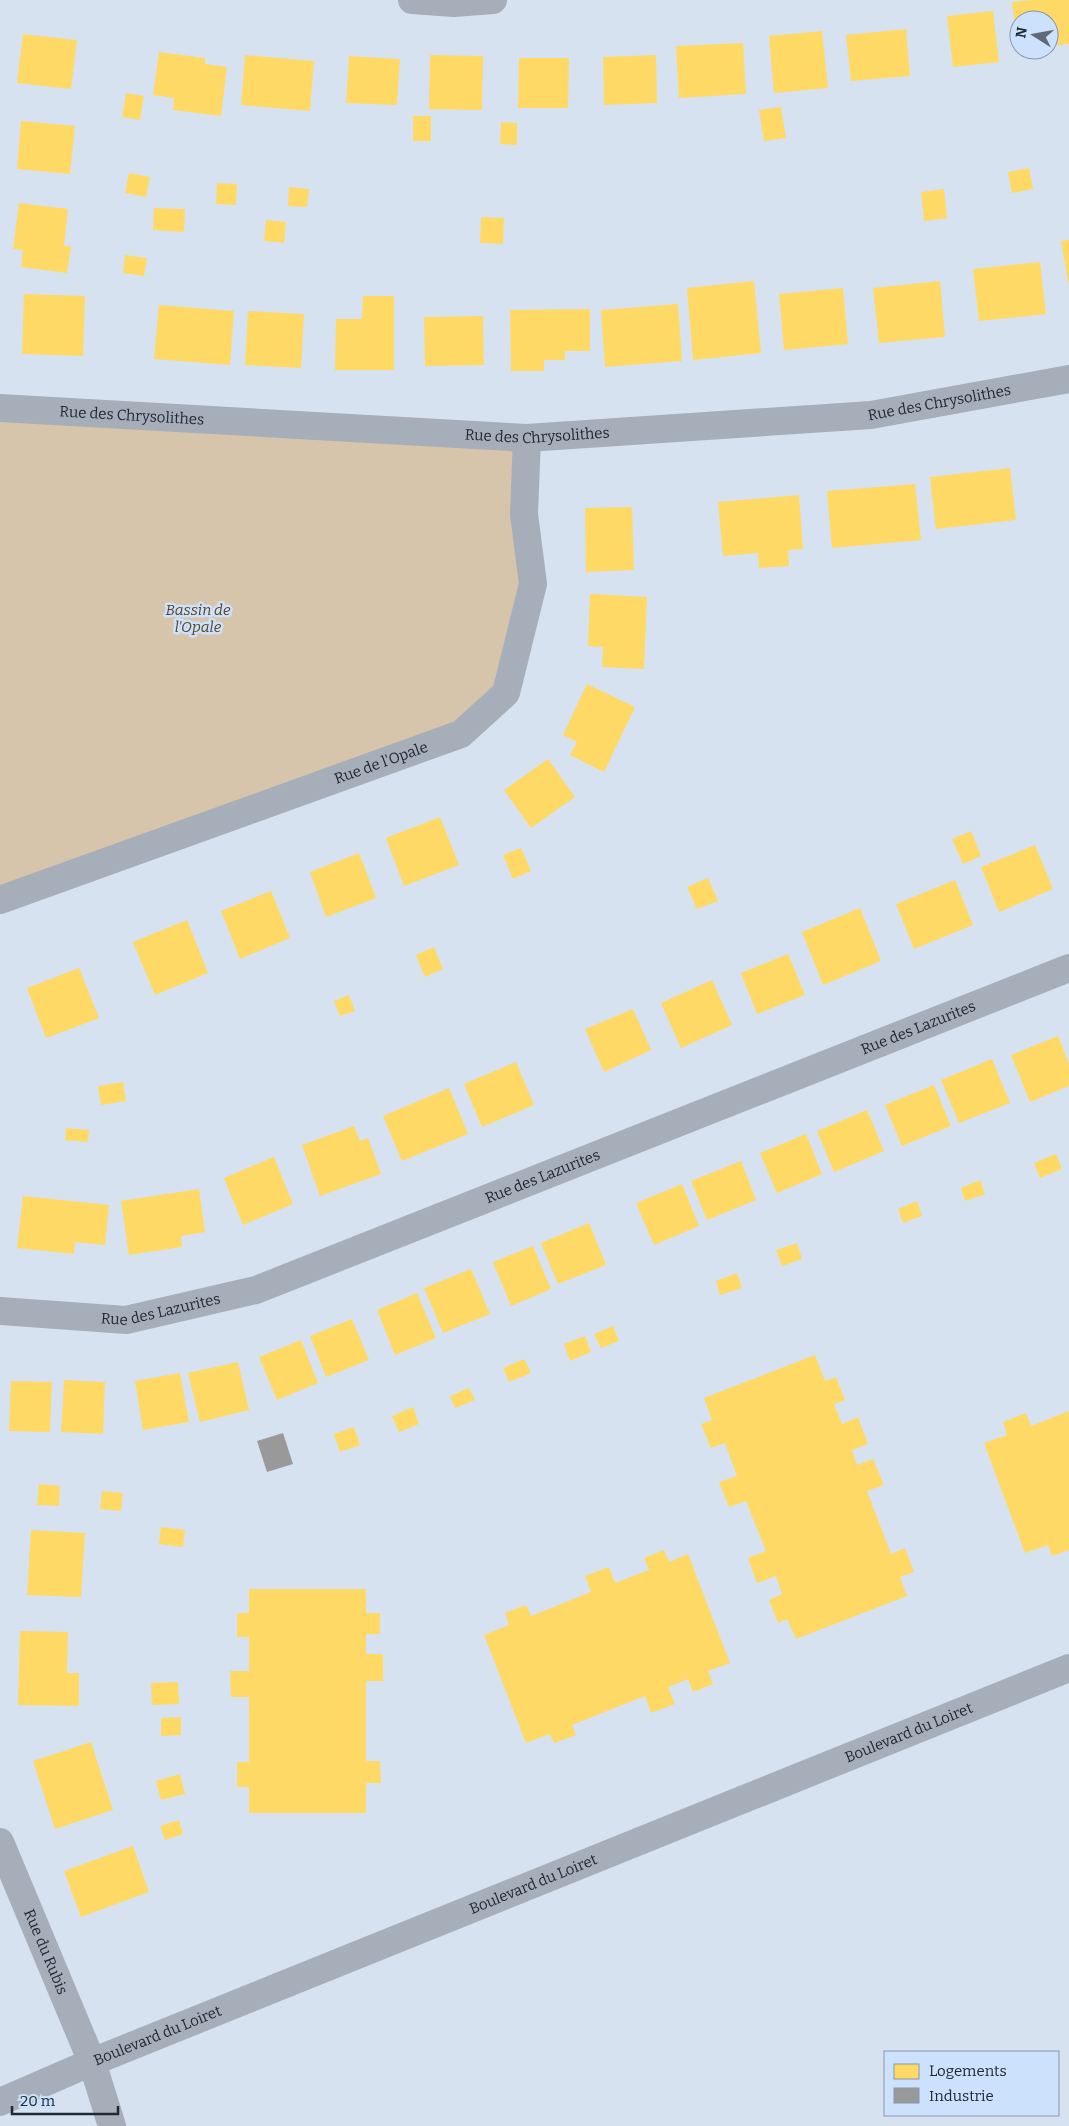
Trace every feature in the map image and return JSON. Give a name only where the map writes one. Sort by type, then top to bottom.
[{"type":"street","points":[[412,0],[454,3],[493,0]]},
{"type":"street","name":"Rue des Chrysolithes","points":[[0,408],[527,438],[871,415],[1069,379]]},
{"type":"street","name":"Rue de l'Opale","points":[[0,900],[462,734],[506,693],[533,584],[524,514],[527,438]]},
{"type":"street","name":"Rue des Lazurites","points":[[0,1311],[126,1320],[256,1290],[1069,968]]},
{"type":"street","name":"Boulevard du Loiret","points":[[0,2102],[92,2062],[1069,1668]]},
{"type":"street","name":"Rue du Rubis","points":[[0,1842],[92,2062],[112,2126]]},
{"type":"green space","name":"Bassin de l'Opale","points":[[0,408],[527,438],[533,584],[506,693],[461,734],[0,900]]},
{"type":"building: Logements","points":[[1069,0],[1069,44],[1059,45],[1059,10],[1013,10],[1012,2]]},
{"type":"building: Logements","points":[[993,11],[999,62],[953,67],[947,16]]},
{"type":"building: Logements","points":[[906,29],[910,76],[851,81],[846,35]]},
{"type":"building: Logements","points":[[822,31],[828,88],[774,93],[769,36]]},
{"type":"building: Logements","points":[[23,34],[77,40],[71,89],[17,83]]},
{"type":"building: Logements","points":[[743,43],[746,94],[679,98],[676,46]]},
{"type":"building: Logements","points":[[159,52],[205,58],[205,64],[227,67],[221,116],[173,110],[174,98],[153,95]]},
{"type":"building: Logements","points":[[245,55],[314,61],[310,111],[241,105]]},
{"type":"building: Logements","points":[[430,55],[483,56],[482,110],[429,109]]},
{"type":"building: Logements","points":[[656,55],[657,103],[604,105],[603,57]]},
{"type":"building: Logements","points":[[349,56],[400,59],[397,105],[346,103]]},
{"type":"building: Logements","points":[[519,58],[569,58],[568,108],[518,108]]},
{"type":"building: Logements","points":[[126,93],[144,96],[140,120],[122,117]]},
{"type":"building: Logements","points":[[781,107],[786,138],[764,141],[759,110]]},
{"type":"building: Logements","points":[[413,116],[431,116],[431,141],[413,141]]},
{"type":"building: Logements","points":[[21,121],[75,126],[70,174],[17,169]]},
{"type":"building: Logements","points":[[501,122],[517,123],[517,145],[500,144]]},
{"type":"building: Logements","points":[[1029,168],[1033,189],[1012,193],[1008,172]]},
{"type":"building: Logements","points":[[129,173],[150,177],[146,197],[125,193]]},
{"type":"building: Logements","points":[[217,183],[237,184],[236,205],[216,204]]},
{"type":"building: Logements","points":[[289,187],[309,189],[307,207],[288,206]]},
{"type":"building: Logements","points":[[944,189],[947,218],[924,221],[921,192]]},
{"type":"building: Logements","points":[[19,203],[68,209],[64,246],[71,246],[67,273],[21,267],[23,250],[13,249]]},
{"type":"building: Logements","points":[[154,208],[185,209],[184,232],[153,230]]},
{"type":"building: Logements","points":[[481,217],[504,218],[503,244],[480,243]]},
{"type":"building: Logements","points":[[266,220],[286,222],[284,243],[264,241]]},
{"type":"building: Logements","points":[[1069,240],[1069,282],[1068,282],[1061,241]]},
{"type":"building: Logements","points":[[125,255],[147,258],[144,276],[123,273]]},
{"type":"building: Logements","points":[[1040,262],[1046,314],[979,321],[973,269]]},
{"type":"building: Logements","points":[[754,281],[761,353],[693,360],[687,288]]},
{"type":"building: Logements","points":[[940,281],[945,337],[879,343],[873,288]]},
{"type":"building: Logements","points":[[843,288],[848,344],[784,350],[779,294]]},
{"type":"building: Logements","points":[[24,294],[85,296],[83,356],[22,354]]},
{"type":"building: Logements","points":[[363,296],[394,296],[394,370],[335,370],[336,319],[362,319]]},
{"type":"building: Logements","points":[[678,304],[682,361],[605,367],[601,310]]},
{"type":"building: Logements","points":[[159,305],[234,311],[230,365],[154,359]]},
{"type":"building: Logements","points":[[590,309],[590,351],[565,351],[565,360],[544,360],[544,371],[511,371],[510,310]]},
{"type":"building: Logements","points":[[248,311],[304,314],[301,368],[245,365]]},
{"type":"building: Logements","points":[[483,316],[484,365],[425,366],[424,317]]},
{"type":"building: Logements","points":[[1010,468],[1016,520],[936,529],[930,477]]},
{"type":"building: Logements","points":[[915,484],[921,540],[832,548],[827,491]]},
{"type":"building: Logements","points":[[799,495],[803,549],[788,550],[789,566],[759,568],[758,553],[723,556],[718,502]]},
{"type":"building: Logements","points":[[632,507],[634,570],[586,572],[585,508]]},
{"type":"building: Logements","points":[[590,594],[647,597],[644,669],[602,667],[603,647],[588,646]]},
{"type":"building: Logements","points":[[587,684],[635,707],[604,772],[570,755],[577,742],[563,735]]},
{"type":"building: Logements","points":[[548,759],[575,797],[531,828],[504,790]]},
{"type":"building: Logements","points":[[440,817],[459,865],[404,886],[386,838]]},
{"type":"building: Logements","points":[[971,831],[981,856],[963,864],[952,839]]},
{"type":"building: Logements","points":[[1035,845],[1053,889],[999,912],[981,867]]},
{"type":"building: Logements","points":[[521,848],[531,871],[513,879],[503,855]]},
{"type":"building: Logements","points":[[359,853],[376,898],[326,917],[310,872]]},
{"type":"building: Logements","points":[[708,878],[718,901],[697,909],[687,887]]},
{"type":"building: Logements","points":[[955,880],[973,925],[914,949],[896,904]]},
{"type":"building: Logements","points":[[271,891],[290,938],[240,959],[221,911]]},
{"type":"building: Logements","points":[[860,908],[881,961],[823,985],[802,932]]},
{"type":"building: Logements","points":[[187,920],[208,973],[155,995],[133,942]]},
{"type":"building: Logements","points":[[434,947],[443,969],[425,977],[416,955]]},
{"type":"building: Logements","points":[[788,954],[805,995],[757,1014],[741,973]]},
{"type":"building: Logements","points":[[79,968],[99,1018],[46,1038],[27,988]]},
{"type":"building: Logements","points":[[712,980],[732,1025],[681,1048],[661,1003]]},
{"type":"building: Logements","points":[[349,995],[355,1011],[340,1016],[334,1001]]},
{"type":"building: Logements","points":[[633,1009],[651,1050],[604,1072],[585,1029]]},
{"type":"building: Logements","points":[[1058,1036],[1069,1064],[1069,1086],[1030,1102],[1011,1055]]},
{"type":"building: Logements","points":[[992,1059],[1010,1103],[959,1123],[941,1080]]},
{"type":"building: Logements","points":[[516,1062],[534,1105],[482,1127],[464,1084]]},
{"type":"building: Logements","points":[[123,1082],[126,1101],[101,1105],[98,1086]]},
{"type":"building: Logements","points":[[934,1085],[951,1126],[902,1146],[885,1105]]},
{"type":"building: Logements","points":[[449,1088],[468,1134],[402,1161],[383,1116]]},
{"type":"building: Logements","points":[[867,1110],[884,1151],[834,1172],[817,1131]]},
{"type":"building: Logements","points":[[354,1126],[360,1141],[368,1138],[381,1174],[320,1196],[302,1145]]},
{"type":"building: Logements","points":[[66,1128],[89,1130],[88,1142],[65,1140]]},
{"type":"building: Logements","points":[[806,1134],[822,1174],[777,1193],[760,1153]]},
{"type":"building: Logements","points":[[1056,1154],[1062,1169],[1040,1178],[1034,1163]]},
{"type":"building: Logements","points":[[274,1157],[293,1204],[243,1225],[224,1178]]},
{"type":"building: Logements","points":[[741,1161],[756,1200],[707,1220],[691,1181]]},
{"type":"building: Logements","points":[[980,1180],[985,1194],[965,1201],[961,1188]]},
{"type":"building: Logements","points":[[682,1184],[699,1226],[654,1245],[636,1203]]},
{"type":"building: Logements","points":[[199,1189],[205,1232],[181,1236],[182,1247],[129,1255],[121,1201]]},
{"type":"building: Logements","points":[[23,1196],[109,1205],[105,1245],[75,1242],[74,1254],[17,1248]]},
{"type":"building: Logements","points":[[917,1201],[922,1216],[903,1223],[898,1209]]},
{"type":"building: Logements","points":[[589,1223],[606,1265],[558,1284],[541,1243]]},
{"type":"building: Logements","points":[[797,1243],[802,1259],[782,1266],[776,1250]]},
{"type":"building: Logements","points":[[533,1246],[551,1289],[511,1306],[493,1262]]},
{"type":"building: Logements","points":[[471,1269],[490,1314],[443,1333],[424,1288]]},
{"type":"building: Logements","points":[[737,1273],[742,1288],[720,1295],[716,1281]]},
{"type":"building: Logements","points":[[417,1293],[436,1338],[395,1355],[377,1310]]},
{"type":"building: Logements","points":[[352,1319],[369,1360],[326,1377],[310,1336]]},
{"type":"building: Logements","points":[[613,1326],[619,1341],[601,1348],[594,1334]]},
{"type":"building: Logements","points":[[585,1336],[591,1352],[570,1361],[564,1344]]},
{"type":"building: Logements","points":[[301,1340],[318,1383],[277,1400],[259,1357]]},
{"type":"building: Logements","points":[[815,1355],[825,1381],[836,1377],[845,1400],[834,1404],[842,1424],[858,1417],[868,1444],[852,1450],[857,1465],[873,1459],[884,1485],[867,1491],[891,1554],[905,1548],[914,1572],[900,1577],[907,1596],[796,1639],[787,1619],[778,1623],[769,1600],[782,1594],[776,1576],[757,1583],[748,1558],[766,1551],[746,1501],[729,1507],[719,1482],[737,1476],[725,1443],[711,1448],[701,1424],[712,1420],[704,1398]]},
{"type":"building: Logements","points":[[524,1359],[531,1373],[509,1382],[503,1368]]},
{"type":"building: Logements","points":[[238,1362],[249,1410],[200,1422],[188,1373]]},
{"type":"building: Logements","points":[[180,1373],[189,1422],[143,1430],[135,1381]]},
{"type":"building: Logements","points":[[64,1380],[105,1382],[103,1434],[61,1432]]},
{"type":"building: Logements","points":[[11,1381],[52,1382],[50,1432],[9,1431]]},
{"type":"building: Logements","points":[[469,1388],[475,1400],[455,1408],[450,1396]]},
{"type":"building: Logements","points":[[413,1407],[419,1424],[399,1432],[392,1416]]},
{"type":"building: Logements","points":[[1069,1411],[1069,1550],[1052,1556],[1048,1545],[1025,1553],[984,1443],[1007,1435],[1003,1422],[1026,1413],[1031,1426]]},
{"type":"building: Logements","points":[[354,1427],[360,1445],[340,1452],[334,1434]]},
{"type":"building: Logements","points":[[39,1484],[60,1486],[59,1506],[37,1505]]},
{"type":"building: Logements","points":[[102,1491],[123,1493],[121,1511],[100,1509]]},
{"type":"building: Logements","points":[[161,1527],[185,1530],[183,1547],[159,1544]]},
{"type":"building: Logements","points":[[31,1530],[85,1533],[81,1597],[27,1595]]},
{"type":"building: Logements","points":[[664,1550],[669,1562],[688,1554],[730,1663],[708,1671],[713,1684],[693,1692],[688,1679],[668,1687],[675,1704],[651,1713],[645,1696],[572,1725],[576,1735],[554,1743],[550,1734],[526,1743],[484,1635],[509,1625],[505,1613],[526,1605],[531,1616],[591,1592],[585,1576],[609,1567],[615,1583],[649,1570],[644,1558]]},
{"type":"building: Logements","points":[[249,1589],[366,1589],[366,1613],[380,1613],[380,1634],[366,1634],[366,1654],[383,1654],[383,1681],[366,1681],[366,1761],[380,1761],[381,1783],[366,1783],[366,1813],[249,1813],[249,1787],[237,1787],[237,1762],[249,1762],[249,1697],[231,1697],[230,1671],[249,1671],[249,1637],[237,1637],[237,1613],[249,1613]]},
{"type":"building: Logements","points":[[20,1631],[68,1632],[67,1673],[79,1673],[79,1706],[18,1705]]},
{"type":"building: Logements","points":[[178,1682],[179,1704],[152,1705],[151,1683]]},
{"type":"building: Logements","points":[[181,1717],[181,1735],[161,1736],[161,1718]]},
{"type":"building: Logements","points":[[91,1742],[113,1810],[55,1829],[33,1761]]},
{"type":"building: Logements","points":[[180,1774],[185,1794],[161,1800],[156,1781]]},
{"type":"building: Logements","points":[[179,1820],[183,1834],[165,1840],[160,1826]]},
{"type":"building: Logements","points":[[133,1846],[149,1892],[81,1917],[64,1871]]},
{"type":"building: Industrie","points":[[283,1433],[293,1464],[267,1472],[257,1441]]}]
